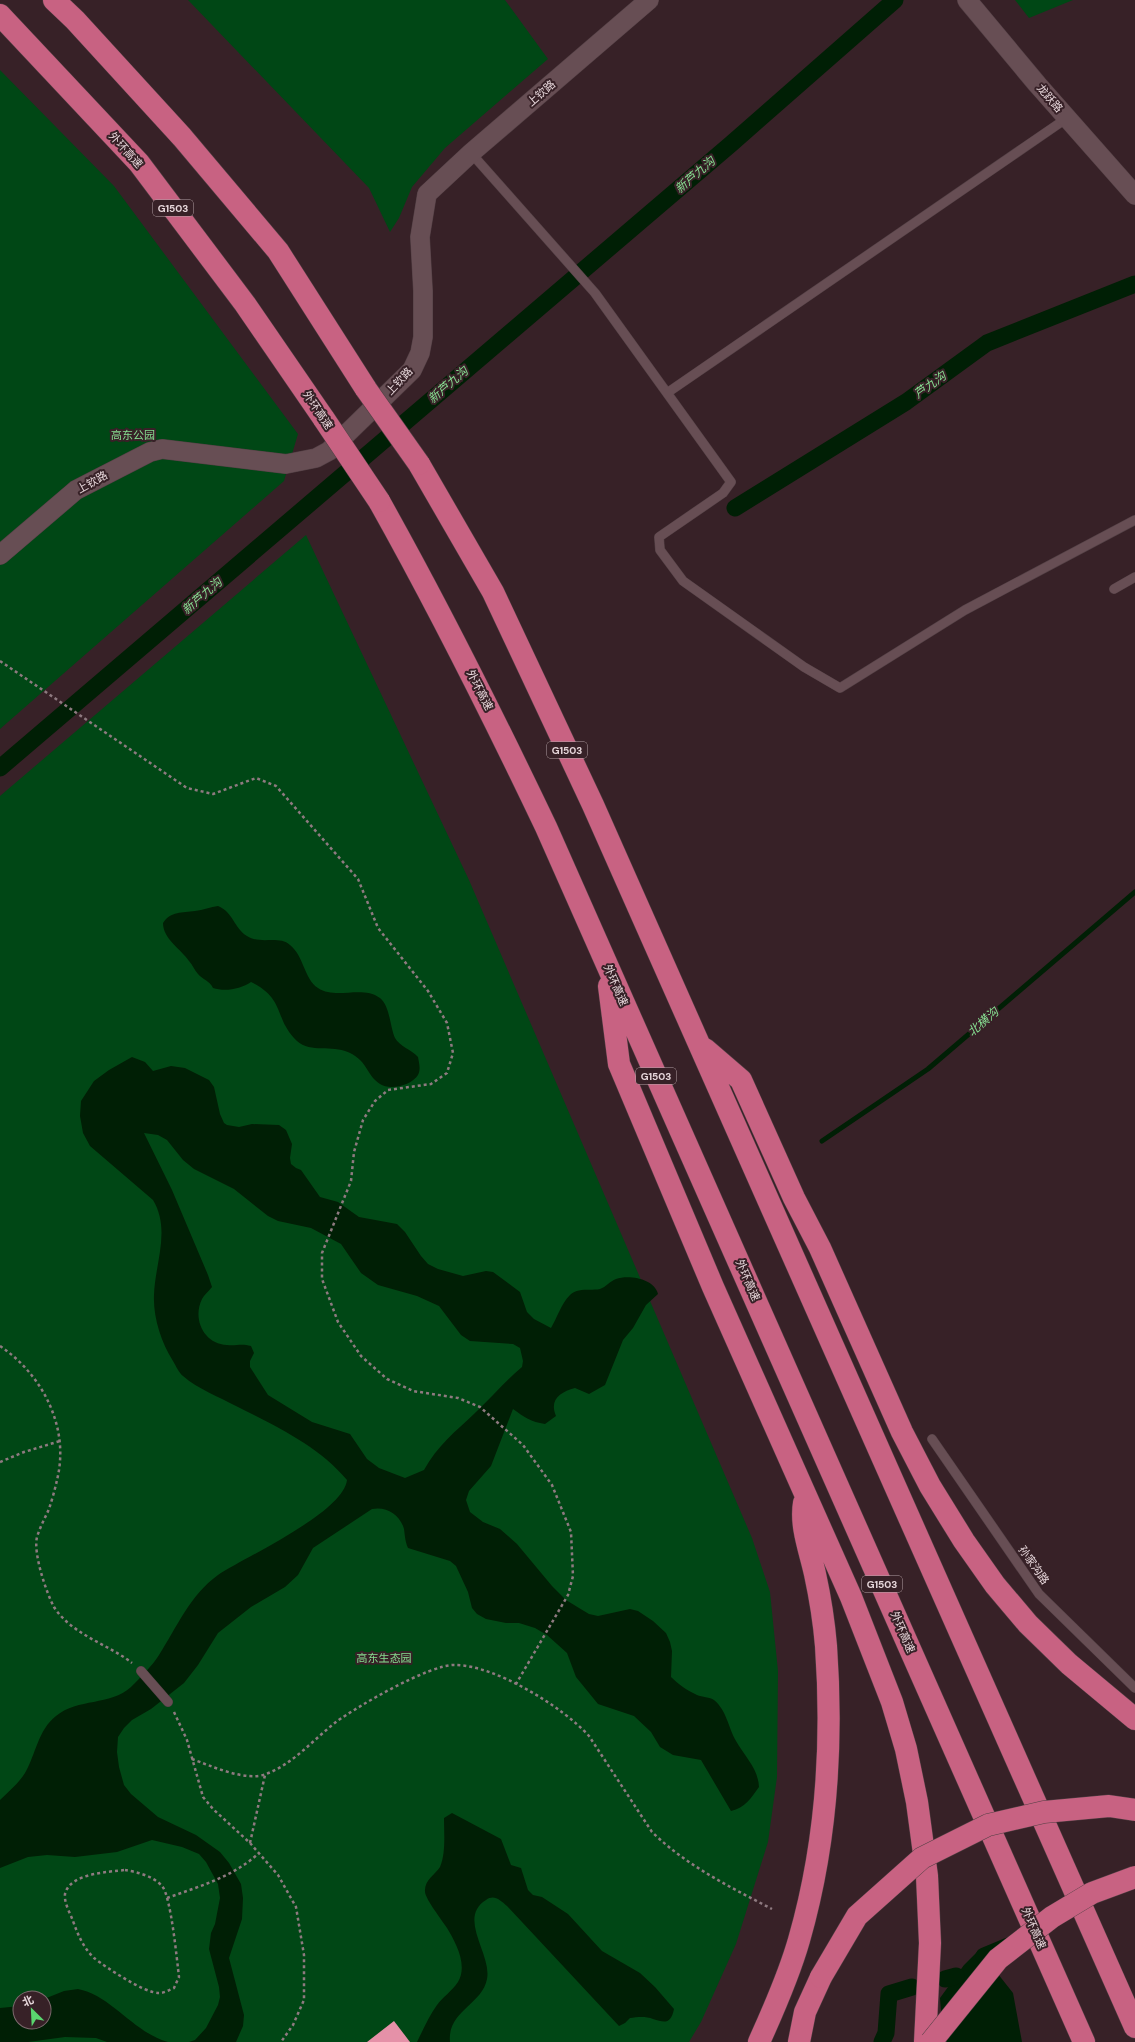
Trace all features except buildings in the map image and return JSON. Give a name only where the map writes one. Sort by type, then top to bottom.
[{"type":"highway","name":"G1503","points":[[54,0],[75,20],[182,137],[278,251],[366,389],[419,464],[493,592],[594,806],[1135,2027]]},
{"type":"highway","name":"外环高速","points":[[0,14],[139,163],[245,304],[379,501],[424,580],[488,706],[546,827],[1084,2042]]},
{"type":"highway","points":[[606,963],[619,1064],[669,1184],[872,1645],[892,1702],[906,1749],[917,1802],[927,1876],[930,1943],[925,2042]]},
{"type":"highway","points":[[699,1044],[741,1080],[794,1198],[820,1248],[882,1390],[930,1486],[964,1541],[995,1585],[1028,1624],[1069,1664],[1135,1719]]},
{"type":"highway","points":[[759,2042],[778,1999],[798,1941],[814,1879],[827,1775],[829,1709],[826,1645],[816,1582],[802,1516],[805,1494]]},
{"type":"highway","points":[[798,2042],[805,2012],[821,1977],[857,1916],[922,1858],[988,1825],[1044,1812],[1109,1806],[1135,1810]]},
{"type":"highway","points":[[931,2042],[998,1959],[1052,1917],[1092,1893],[1135,1877]]},
{"type":"street","name":"上钦路","points":[[0,555],[76,490],[150,452],[162,449],[286,464],[316,458],[329,452],[412,370],[420,353],[423,337],[423,291],[420,237],[427,194],[471,153],[649,0]]},
{"type":"street","name":"龙跃路","points":[[967,0],[1067,118],[1135,195]]},
{"type":"lane","points":[[667,393],[1067,118]]},
{"type":"lane","points":[[471,153],[595,292],[731,482],[723,493],[659,537],[660,550],[683,581],[804,667],[840,688],[965,610],[1135,520]]},
{"type":"lane","points":[[1114,589],[1135,577]]},
{"type":"lane","name":"孙家沟路","points":[[932,1439],[1039,1594],[1135,1688]]},
{"type":"lane","points":[[141,1670],[168,1702]]},
{"type":"path","points":[[0,661],[187,788],[213,794],[256,778],[276,786],[358,879],[378,928],[428,991],[447,1023],[453,1053],[447,1073],[431,1084],[388,1090],[375,1101],[363,1120],[354,1152],[352,1181],[322,1253],[322,1279],[338,1322],[361,1356],[371,1365],[387,1379],[413,1391],[458,1398],[480,1407],[523,1445],[552,1485],[571,1532],[572,1576],[568,1595],[516,1684]]},
{"type":"path","points":[[0,1346],[12,1355],[44,1392],[55,1415],[61,1452],[58,1478],[50,1507],[37,1537],[39,1564],[49,1596],[55,1608],[76,1628],[98,1644],[127,1660],[141,1670]]},
{"type":"path","points":[[0,1462],[24,1452],[60,1441]]},
{"type":"path","points":[[192,1759],[231,1773],[265,1775],[296,1756],[353,1710],[426,1673],[455,1665],[475,1667],[499,1675],[516,1684],[578,1724],[589,1736],[652,1832],[665,1844],[704,1872],[772,1909]]},
{"type":"path","points":[[168,1702],[187,1740],[203,1797],[213,1809],[250,1843],[278,1875],[296,1907],[304,1955],[304,2000],[293,2025],[281,2042]]},
{"type":"path","points":[[250,1843],[265,1775]]},
{"type":"path","points":[[167,1898],[211,1882],[238,1870],[259,1853]]},
{"type":"path","points":[[125,1870],[137,1872],[161,1884],[167,1898],[179,1978],[174,1988],[160,1993],[149,1991],[94,1958],[86,1950],[80,1939],[66,1903],[65,1895],[72,1883],[79,1879],[96,1873],[125,1870]]},
{"type":"green space","points":[[188,0],[505,0],[548,59],[445,148],[412,187],[399,218],[390,232],[369,188]]},
{"type":"green space","points":[[1015,0],[1073,0],[1029,18]]},
{"type":"green space","name":"高东公园","points":[[0,70],[114,186],[298,434],[284,481],[0,729]]},
{"type":"green space","name":"高东生态园","points":[[306,535],[469,880],[752,1538],[770,1592],[778,1671],[777,1777],[768,1842],[736,1944],[701,2022],[689,2042],[0,2042],[0,796]]},
{"type":"shaded area","points":[[218,906],[227,912],[243,933],[252,939],[275,940],[286,942],[290,945],[298,955],[313,984],[318,988],[333,993],[357,992],[373,994],[380,998],[388,1011],[395,1038],[399,1043],[418,1057],[420,1066],[418,1075],[415,1079],[400,1086],[384,1086],[371,1076],[362,1062],[352,1054],[339,1049],[312,1048],[305,1046],[294,1038],[288,1030],[278,1008],[269,995],[262,988],[251,982],[233,989],[223,990],[213,988],[210,983],[195,971],[192,964],[169,939],[163,923],[173,914],[198,911]]},
{"type":"shaded area","points":[[132,1057],[145,1062],[153,1071],[171,1066],[185,1068],[209,1080],[214,1087],[220,1114],[224,1123],[227,1125],[239,1127],[252,1124],[279,1125],[286,1130],[292,1144],[290,1158],[291,1164],[301,1170],[320,1197],[338,1202],[359,1217],[397,1224],[405,1232],[428,1264],[438,1269],[463,1276],[486,1271],[493,1272],[520,1292],[527,1312],[534,1319],[551,1328],[564,1303],[570,1295],[577,1291],[600,1289],[614,1280],[628,1277],[647,1281],[656,1289],[658,1294],[646,1305],[633,1328],[623,1340],[605,1385],[589,1394],[575,1388],[561,1394],[555,1401],[554,1405],[556,1416],[545,1424],[528,1419],[513,1409],[491,1466],[469,1491],[466,1500],[470,1512],[483,1522],[500,1529],[517,1544],[552,1586],[566,1600],[589,1614],[598,1616],[630,1609],[638,1611],[653,1621],[666,1633],[672,1651],[671,1677],[680,1685],[697,1695],[714,1700],[722,1709],[733,1736],[754,1768],[759,1787],[744,1805],[731,1811],[701,1760],[673,1755],[660,1747],[651,1732],[634,1716],[598,1704],[576,1677],[567,1653],[547,1635],[535,1628],[519,1623],[506,1623],[486,1619],[477,1614],[472,1608],[468,1592],[456,1566],[450,1561],[408,1548],[404,1529],[396,1515],[387,1510],[377,1508],[372,1509],[313,1548],[298,1575],[285,1587],[251,1607],[218,1633],[198,1665],[184,1683],[151,1709],[132,1720],[118,1737],[117,1752],[119,1767],[124,1785],[131,1794],[158,1817],[196,1835],[220,1852],[229,1863],[241,1884],[243,1898],[242,1919],[229,1958],[244,2015],[243,2026],[236,2042],[189,2042],[195,2040],[206,2028],[218,2005],[220,1997],[219,1987],[209,1949],[211,1933],[215,1924],[220,1898],[218,1884],[206,1862],[199,1854],[182,1847],[152,1840],[117,1852],[75,1857],[47,1855],[28,1857],[0,1868],[0,1800],[23,1777],[41,1735],[50,1722],[65,1710],[114,1697],[131,1687],[156,1659],[185,1612],[208,1583],[231,1567],[270,1546],[312,1520],[329,1506],[341,1493],[347,1480],[323,1457],[295,1437],[202,1389],[180,1373],[161,1338],[156,1321],[154,1295],[161,1247],[161,1223],[158,1211],[153,1200],[90,1146],[83,1133],[80,1116],[81,1101],[94,1081],[109,1070]],"holes":[[[144,1133],[158,1135],[167,1140],[183,1160],[194,1169],[234,1189],[268,1216],[278,1221],[311,1228],[341,1244],[361,1273],[378,1285],[417,1296],[439,1306],[461,1335],[470,1341],[513,1344],[520,1348],[523,1361],[522,1367],[447,1439],[429,1461],[424,1470],[405,1478],[379,1468],[367,1459],[350,1434],[312,1422],[268,1395],[250,1367],[250,1361],[254,1353],[251,1346],[219,1344],[206,1335],[202,1329],[199,1322],[199,1307],[203,1298],[212,1287],[172,1190]]]},
{"type":"shaded area","points":[[452,1813],[501,1839],[511,1865],[521,1868],[528,1890],[533,1895],[542,1897],[568,1914],[602,1951],[640,1973],[655,1987],[674,2009],[669,2020],[664,2022],[647,2017],[630,2018],[619,2026],[507,1906],[499,1900],[489,1898],[478,1908],[475,1916],[475,1926],[487,1969],[487,1979],[484,1988],[459,2015],[451,2031],[450,2042],[417,2042],[434,2009],[456,1985],[461,1975],[462,1968],[460,1954],[454,1940],[434,1910],[425,1892],[426,1884],[440,1867],[443,1856],[444,1818]]},
{"type":"shaded area","points":[[979,1950],[1013,1993],[1022,2042],[947,2042],[943,2036],[940,1998],[964,1965]]},
{"type":"shaded area","points":[[78,1989],[90,1993],[112,2006],[144,2031],[168,2042],[107,2042],[96,2038],[65,2037],[28,2042],[0,2042],[0,2008],[12,2007],[12,2030],[52,2030],[52,1996],[64,1991]]},
{"type":"waterway","name":"新芦九沟","points":[[0,768],[731,144],[895,0]]},
{"type":"waterway","name":"芦九沟","points":[[735,508],[906,402],[987,343],[1135,284]]},
{"type":"waterway","name":"北横沟","points":[[822,1141],[928,1069],[1135,892]]},
{"type":"waterway","points":[[984,1956],[1008,1946]]},
{"type":"waterway","points":[[945,1979],[956,1976]]},
{"type":"waterway","points":[[882,2042],[886,2033],[889,1994],[912,1987]]}]
